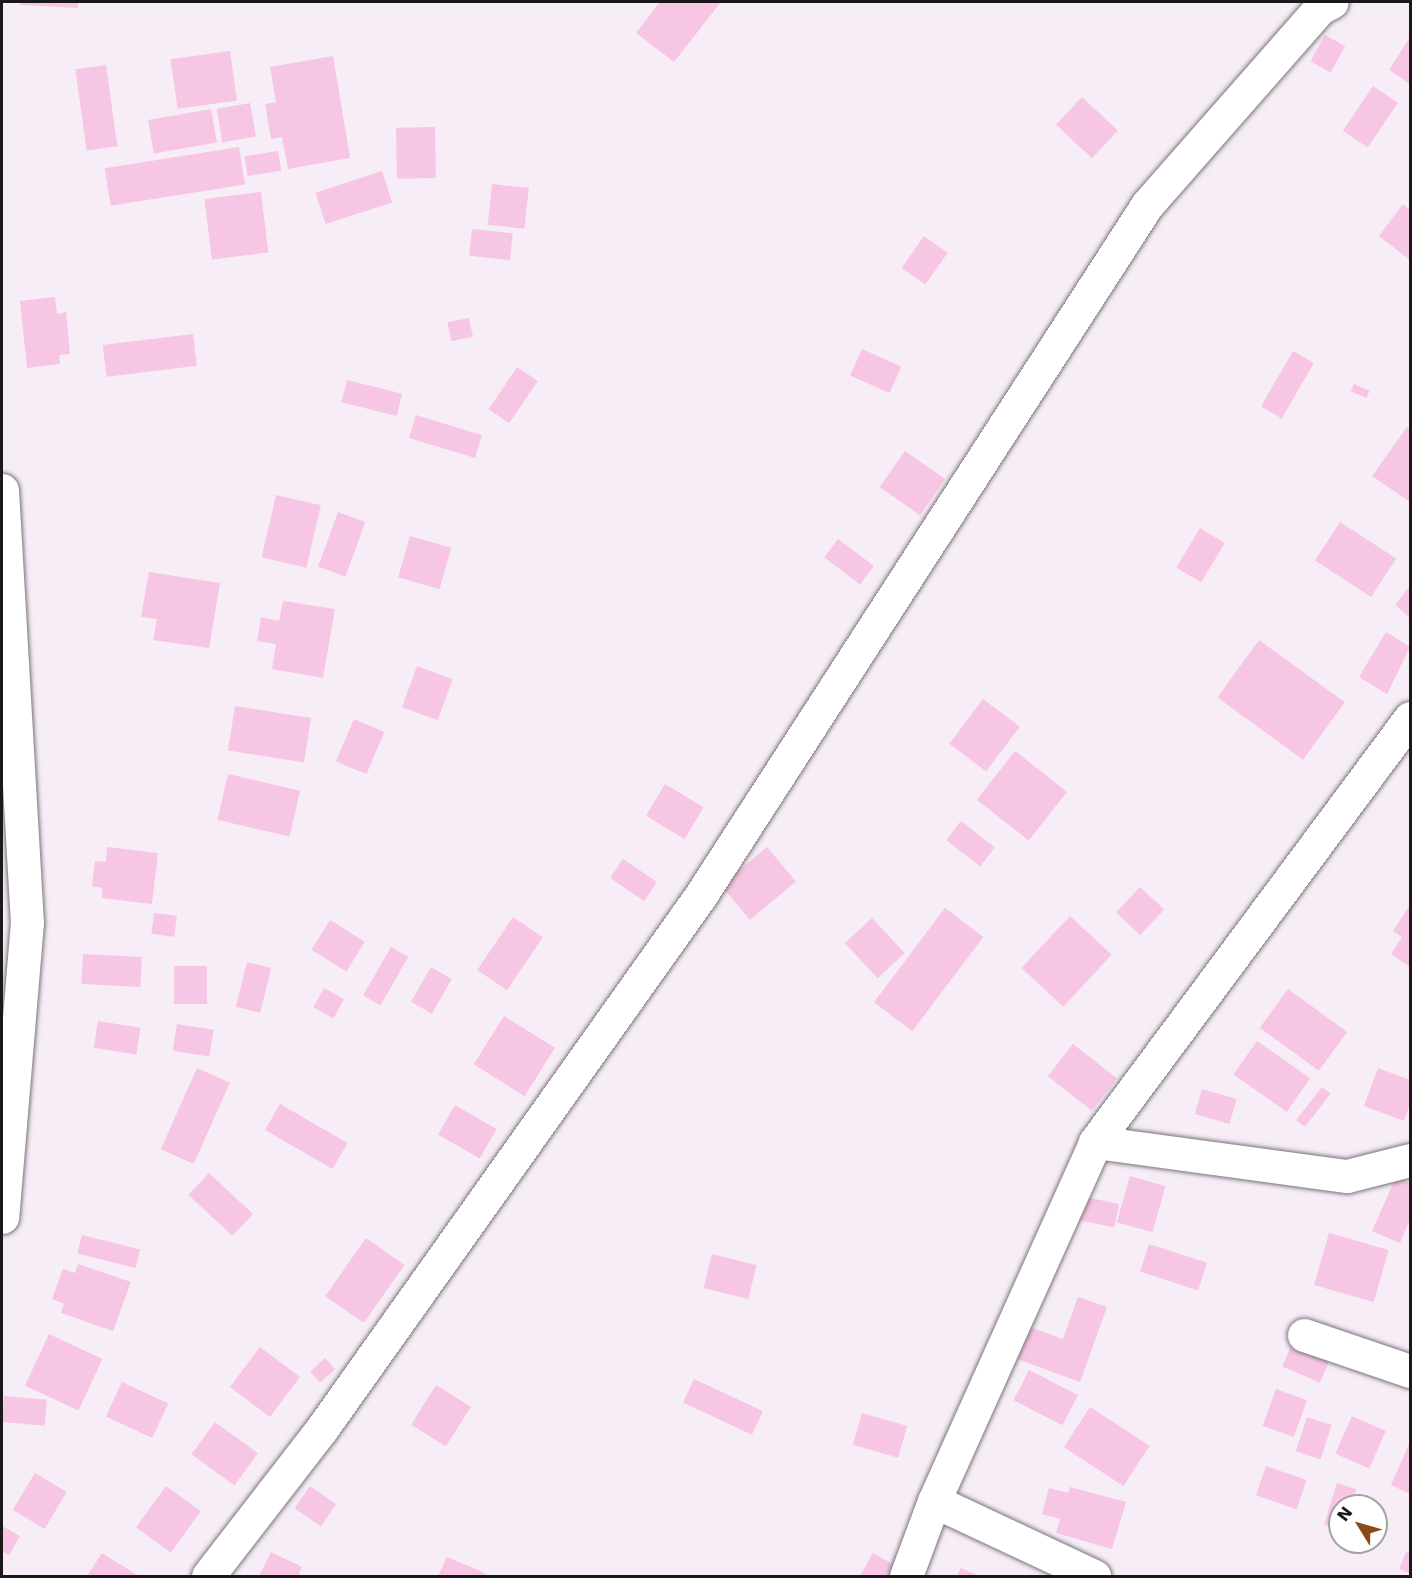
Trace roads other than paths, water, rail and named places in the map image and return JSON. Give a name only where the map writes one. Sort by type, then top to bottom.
[{"type":"street","points":[[208,1576],[321,1430],[701,894],[1147,205],[1320,8],[1332,2]]},
{"type":"street","points":[[2,490],[27,922],[2,1217]]},
{"type":"street","points":[[906,1576],[933,1501],[1095,1142],[1410,718]]},
{"type":"street","points":[[1095,1142],[1347,1176],[1410,1160]]},
{"type":"street","points":[[1304,1335],[1410,1371]]},
{"type":"street","points":[[933,1501],[1095,1576]]}]
